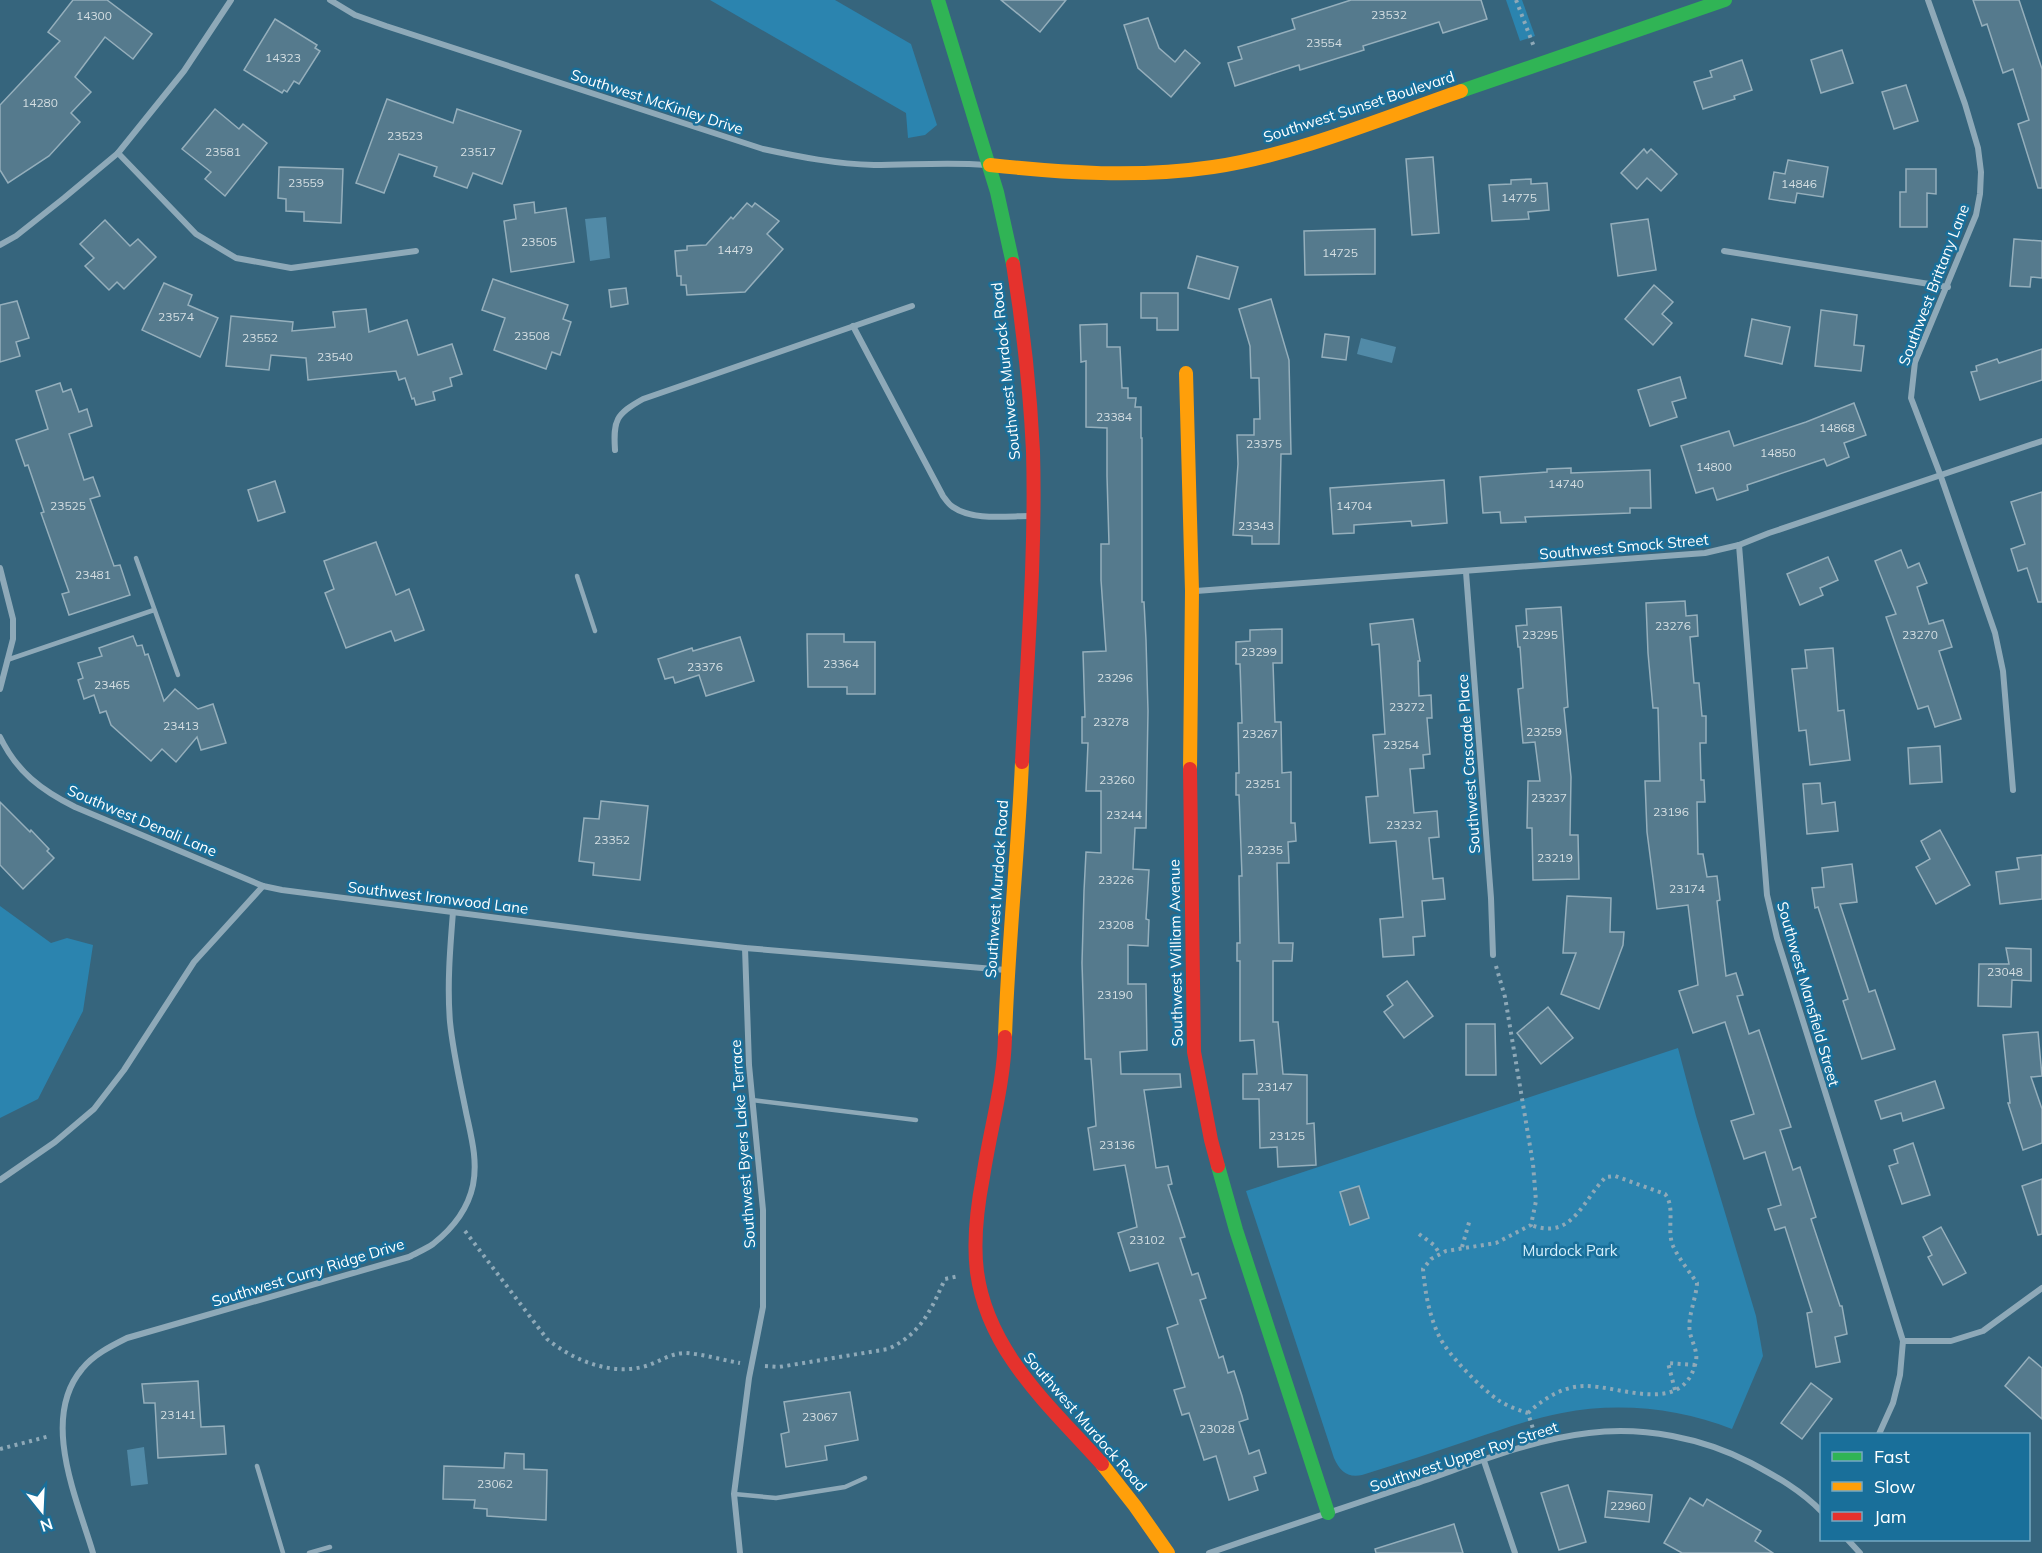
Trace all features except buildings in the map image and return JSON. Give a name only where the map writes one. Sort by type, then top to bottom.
[{"type":"main road","name":"Southwest Murdock Road","points":[[938,0],[962,70],[1003,215],[1020,312],[1030,410],[1034,516],[1017,856],[1007,970],[1005,1048],[975,1232],[977,1273],[987,1314],[1011,1361],[1040,1397],[1102,1464],[1144,1517],[1168,1553]]},
{"type":"main road","name":"Southwest Sunset Boulevard","points":[[990,165],[1026,169],[1149,173],[1181,171],[1231,163],[1319,141],[1725,0]]},
{"type":"main road","name":"Southwest William Avenue","points":[[1186,373],[1192,591],[1190,751],[1194,1052],[1211,1140],[1236,1230],[1328,1513]]},
{"type":"street","points":[[0,245],[16,236],[118,153],[184,71],[231,0]]},
{"type":"street","name":"Southwest McKinley Drive","points":[[330,0],[355,15],[386,26],[763,148],[816,160],[874,165],[956,162],[990,165]]},
{"type":"street","name":"Southwest Brittany Lane","points":[[1928,0],[1974,132],[1981,172],[1976,215],[1948,287],[1914,362],[1911,399],[1940,474],[1995,633],[2003,671],[2013,790]]},
{"type":"street","points":[[118,153],[196,234],[236,258],[291,268],[416,251]]},
{"type":"street","points":[[1724,251],[1948,287]]},
{"type":"street","points":[[615,450],[614,431],[618,417],[643,399],[912,306]]},
{"type":"street","points":[[853,326],[943,496],[952,507],[966,513],[980,515],[1034,516]]},
{"type":"street","name":"Southwest Smock Street","points":[[1192,591],[1705,554],[1740,545],[1940,474],[2042,441]]},
{"type":"street","name":"Southwest Mansfield Street","points":[[1740,545],[1767,895],[1777,938],[1903,1341],[1900,1375],[1893,1403],[1879,1433]]},
{"type":"street","points":[[0,568],[12,619],[13,639],[0,689]]},
{"type":"street","name":"Southwest Cascade Place","points":[[1466,572],[1491,898],[1493,955]]},
{"type":"street","name":"Southwest Denali Lane","points":[[0,737],[14,761],[47,793],[263,886]]},
{"type":"street","points":[[0,1180],[55,1142],[94,1109],[124,1070],[194,962],[263,886]]},
{"type":"street","name":"Southwest Ironwood Lane","points":[[263,886],[745,948],[1007,970]]},
{"type":"street","name":"Southwest Curry Ridge Drive","points":[[93,1553],[65,1460],[62,1433],[63,1412],[70,1388],[82,1368],[106,1349],[127,1338],[409,1257],[432,1244],[457,1220],[466,1206],[473,1185],[475,1162],[450,1022],[453,912]]},
{"type":"street","name":"Southwest Byers Lake Terrace","points":[[740,1553],[734,1494],[751,1365],[763,1307],[763,1210],[749,1065],[745,948]]},
{"type":"street","points":[[1903,1341],[1951,1341],[1983,1331],[2042,1288]]},
{"type":"street","name":"Southwest Upper Roy Street","points":[[1209,1553],[1484,1461],[1538,1444],[1590,1432],[1655,1434],[1691,1439],[1739,1457],[1819,1503]]},
{"type":"street","points":[[1484,1461],[1515,1553]]},
{"type":"street","points":[[1850,1541],[1860,1553]]},
{"type":"lane","points":[[136,558],[178,675]]},
{"type":"lane","points":[[577,576],[595,631]]},
{"type":"lane","points":[[7,660],[154,610]]},
{"type":"lane","points":[[752,1100],[916,1120]]},
{"type":"lane","points":[[257,1466],[283,1553]]},
{"type":"lane","points":[[734,1494],[776,1498],[845,1487],[865,1478]]},
{"type":"lane","points":[[309,1553],[330,1547]]},
{"type":"path","points":[[1516,0],[1541,63]]},
{"type":"path","points":[[1493,955],[1505,997],[1533,1164],[1536,1201],[1531,1225]]},
{"type":"path","points":[[1615,1176],[1665,1194],[1670,1200],[1669,1228],[1673,1245],[1696,1283],[1696,1294],[1690,1318],[1690,1334],[1696,1349],[1695,1365],[1691,1376],[1670,1393],[1642,1394],[1620,1389],[1582,1386],[1543,1399],[1528,1413],[1500,1402],[1484,1389],[1440,1338],[1426,1297],[1423,1269],[1431,1259],[1446,1251],[1496,1243],[1531,1225],[1541,1229],[1555,1228],[1569,1221],[1581,1211],[1606,1177],[1615,1176]]},
{"type":"path","points":[[1462,1247],[1470,1219]]},
{"type":"path","points":[[457,1220],[547,1340],[578,1360],[614,1368],[630,1369],[646,1366],[674,1354],[686,1353],[751,1365],[778,1367],[888,1349],[903,1342],[915,1332],[932,1307],[945,1279],[977,1273]]},
{"type":"path","points":[[1419,1233],[1434,1245],[1440,1254]]},
{"type":"path","points":[[1675,1390],[1668,1363],[1695,1365]]},
{"type":"path","points":[[1528,1413],[1538,1444]]},
{"type":"path","points":[[0,1449],[62,1433]]},
{"type":"green space","points":[[710,0],[835,0],[911,44],[937,125],[925,135],[908,138],[906,113]]},
{"type":"green space","points":[[1506,0],[1522,0],[1535,36],[1520,41]]},
{"type":"green space","points":[[0,906],[51,943],[67,938],[93,945],[83,1011],[38,1099],[0,1118]]},
{"type":"green space","name":"Murdock Park","points":[[1678,1048],[1756,1316],[1763,1356],[1732,1429],[1691,1416],[1648,1409],[1583,1410],[1550,1415],[1362,1475],[1345,1472],[1334,1458],[1246,1191]]},
{"type":"shaded area","points":[[606,217],[610,258],[590,261],[585,219]]},
{"type":"shaded area","points":[[1361,338],[1396,347],[1392,363],[1357,354]]},
{"type":"shaded area","points":[[144,1447],[148,1484],[131,1486],[127,1450]]},
{"type":"traffic: fast","points":[[938,0],[997,192],[1013,264]]},
{"type":"traffic: fast","points":[[1461,91],[1725,0]]},
{"type":"traffic: fast","points":[[1218,1166],[1236,1230],[1328,1513]]},
{"type":"traffic: slow","points":[[990,165],[1101,173],[1157,172],[1213,167],[1307,145],[1461,91]]},
{"type":"traffic: slow","points":[[1186,373],[1192,591],[1190,769]]},
{"type":"traffic: slow","points":[[1005,1037],[1022,762]]},
{"type":"traffic: slow","points":[[1102,1464],[1168,1553]]},
{"type":"traffic: jam","points":[[1013,264],[1026,357],[1034,490],[1022,762]]},
{"type":"traffic: jam","points":[[1190,769],[1194,1052],[1218,1166]]},
{"type":"traffic: jam","points":[[1005,1037],[1002,1072],[976,1224],[977,1272],[983,1301],[994,1328],[1025,1377],[1102,1464]]}]
